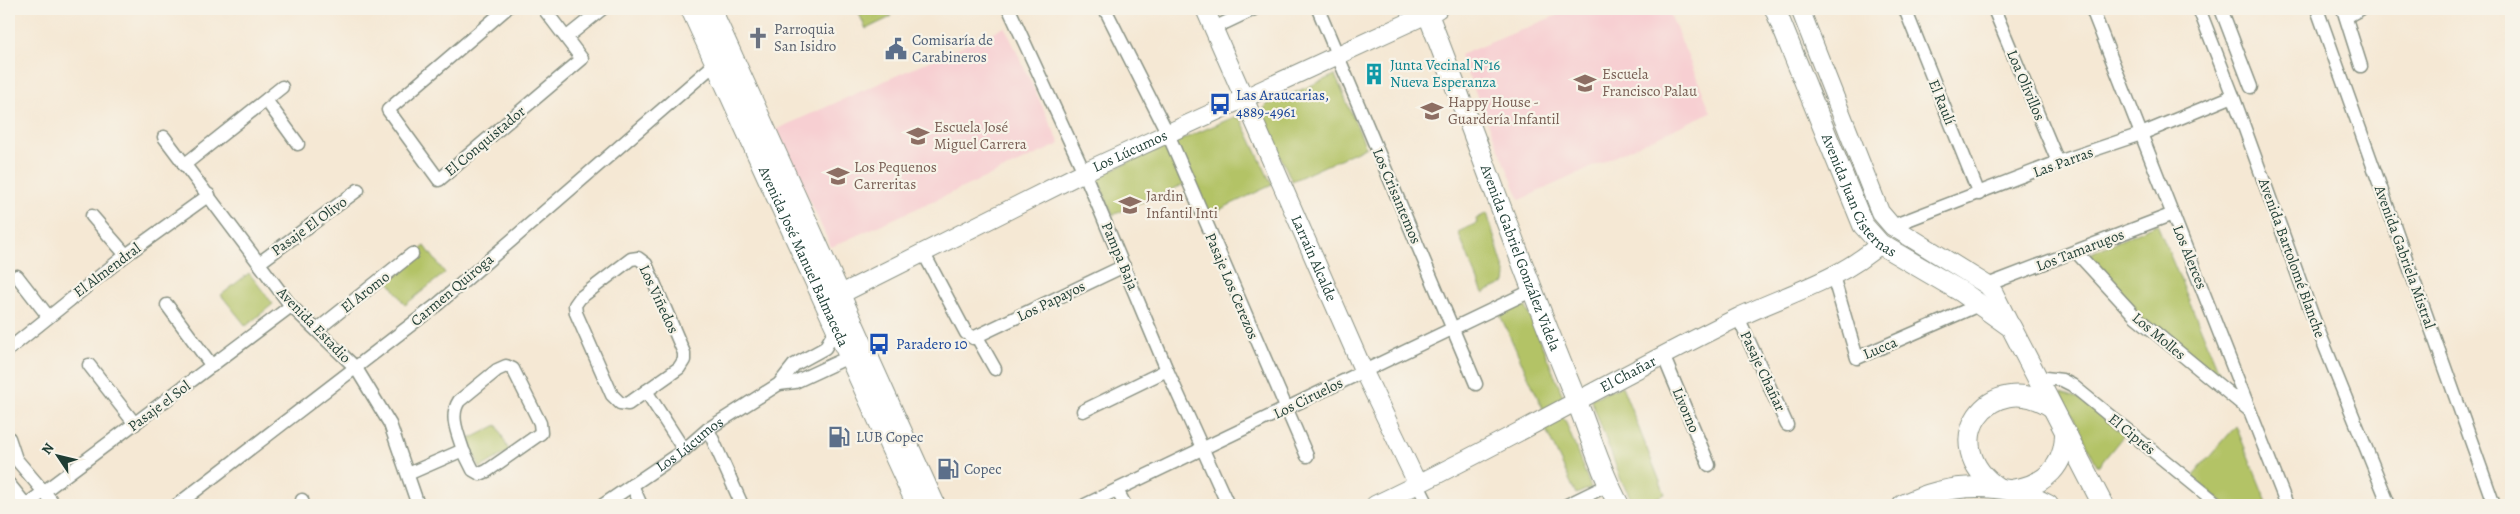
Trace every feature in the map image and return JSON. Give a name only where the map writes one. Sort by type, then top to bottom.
[{"type":"main road","name":"Avenida José Manuel Balmaceda","points":[[691,9],[833,298],[836,330],[857,353],[935,505]]},
{"type":"main road","name":"Avenida José Manuel Balmaceda","points":[[711,9],[857,353],[917,505]]},
{"type":"main road","name":"Avenida Juan Cisternas","points":[[1775,9],[1867,231],[1880,244],[1984,295],[2010,327],[2104,505]]},
{"type":"main road","name":"Avenida Gabriel González Videla","points":[[1431,10],[1531,291],[1577,400],[1608,485],[1619,505]]},
{"type":"main road","points":[[2048,505],[2005,489],[1980,473],[1969,451],[1971,429],[1979,413],[1993,401],[2011,395],[2029,396],[2052,407]]},
{"type":"main road","points":[[1904,505],[1925,496],[1956,489],[2005,489],[2037,484],[2049,474],[2061,457],[2065,431]]},
{"type":"street","name":"El Conquistador","points":[[506,9],[388,110],[439,180],[582,59],[544,9]]},
{"type":"street","points":[[567,37],[602,9]]},
{"type":"street","name":"Pampa Baja","points":[[1009,9],[1084,172],[1167,370],[1228,505]]},
{"type":"street","name":"Pasaje Los Cerezos","points":[[1105,9],[1168,134],[1285,409],[1307,456]]},
{"type":"street","name":"Larraín Alcalde","points":[[1205,9],[1243,100],[1364,372],[1428,505]]},
{"type":"street","points":[[1214,28],[1254,9]]},
{"type":"street","name":"Los Crisantemos","points":[[1318,9],[1476,384]]},
{"type":"street","name":"Avenida Juan Cisternas","points":[[1800,9],[1880,212],[1892,226],[1984,295]]},
{"type":"street","name":"El Raulí","points":[[1905,9],[1979,194]]},
{"type":"street","name":"Loa Olivillos","points":[[1994,9],[2058,162]]},
{"type":"street","name":"Los Alerces","points":[[2092,9],[2287,505]]},
{"type":"street","name":"Avenida Bartolomé Blanche","points":[[2199,9],[2233,96],[2313,317],[2388,505]]},
{"type":"street","points":[[2221,9],[2251,87]]},
{"type":"street","name":"Avenida Gabriela Mistral","points":[[2317,9],[2494,505]]},
{"type":"street","points":[[2361,9],[2345,13],[2362,66]]},
{"type":"street","name":"Los Lúcumos","points":[[833,298],[1084,172],[1338,56],[1431,10]]},
{"type":"street","name":"Carmen Quiroga","points":[[177,505],[438,304],[716,63]]},
{"type":"street","points":[[184,165],[282,87]]},
{"type":"street","name":"Las Parras","points":[[1892,226],[2058,162],[2141,134],[2233,96]]},
{"type":"street","points":[[266,100],[298,144]]},
{"type":"street","name":"Avenida Estadio","points":[[164,138],[292,306],[318,329],[356,368],[390,424],[418,505]]},
{"type":"street","name":"Pasaje El Olivo","points":[[259,263],[358,190]]},
{"type":"street","name":"El Almendral","points":[[9,349],[126,255],[209,196]]},
{"type":"street","name":"Los Tamarugos","points":[[1984,295],[2076,252],[2173,214]]},
{"type":"street","points":[[92,216],[126,255]]},
{"type":"street","name":"El Chañar","points":[[1375,505],[1418,485],[1738,317],[1833,276],[1866,257],[1880,244]]},
{"type":"street","points":[[923,252],[966,333],[969,337],[978,337],[995,370]]},
{"type":"street","name":"Los Molles","points":[[2076,252],[2135,316],[2250,411]]},
{"type":"street","name":"El Aromo","points":[[318,329],[412,254]]},
{"type":"street","name":"Los Viñedos","points":[[638,258],[646,264],[684,353],[684,360],[679,368],[646,391],[628,404],[620,403],[612,395],[576,313],[575,305],[580,298],[631,259],[638,258]]},
{"type":"street","name":"Los Papayos","points":[[978,337],[1124,266]]},
{"type":"street","points":[[17,276],[48,316]]},
{"type":"street","name":"Lucca","points":[[1833,276],[1857,358],[1984,295]]},
{"type":"street","name":"Los Ciruelos","points":[[1085,505],[1531,291]]},
{"type":"street","points":[[167,305],[212,366]]},
{"type":"street","name":"Pasaje el Sol","points":[[26,505],[292,306]]},
{"type":"street","name":"Pasaje Chañar","points":[[1738,317],[1787,425]]},
{"type":"street","name":"Los Lúcumos","points":[[603,505],[684,450],[708,429],[779,384],[794,365],[825,348],[836,330]]},
{"type":"street","name":"Los Lúcumos","points":[[779,384],[795,382],[857,353]]},
{"type":"street","name":"Livorno","points":[[1663,355],[1709,465]]},
{"type":"street","points":[[89,365],[135,424]]},
{"type":"street","points":[[506,366],[513,369],[540,423],[541,433],[480,474],[473,470],[462,450],[454,415],[455,407],[459,401],[497,370],[506,366]]},
{"type":"street","points":[[1083,411],[1167,370]]},
{"type":"street","name":"El Ciprés","points":[[2038,377],[2062,380],[2072,385],[2219,505]]},
{"type":"street","points":[[646,391],[684,450]]},
{"type":"street","points":[[708,429],[742,505]]},
{"type":"street","points":[[9,438],[16,459],[55,505]]},
{"type":"street","points":[[408,474],[462,450]]},
{"type":"street","points":[[9,484],[26,505]]},
{"type":"street","points":[[632,485],[641,505]]},
{"type":"street","points":[[1567,505],[1608,485]]},
{"type":"street","points":[[1117,490],[1124,505]]},
{"type":"shaded area","name":"Escuela Francisco Palau","points":[[1572,9],[1668,9],[1711,112],[1520,200],[1460,55]]},
{"type":"shaded area","name":"Escuela José Miguel Carrera","points":[[1005,27],[1060,144],[831,247],[777,129]]},
{"type":"green space","points":[[857,9],[888,9],[891,17],[866,29]]},
{"type":"green space","points":[[1335,75],[1366,147],[1292,181],[1261,116],[1266,105]]},
{"type":"green space","points":[[1234,117],[1241,119],[1272,185],[1208,215],[1192,181],[1113,215],[1098,181],[1102,174]]},
{"type":"green space","points":[[1487,213],[1506,276],[1505,283],[1483,293],[1458,232],[1477,223],[1476,219]]},
{"type":"green space","points":[[2157,224],[2225,386],[2128,313],[2082,257]]},
{"type":"green space","points":[[425,246],[445,273],[405,305],[386,277]]},
{"type":"green space","points":[[249,273],[273,304],[246,326],[221,295]]},
{"type":"green space","points":[[1519,305],[1526,307],[1563,396],[1560,404],[1544,411],[1500,315]]},
{"type":"green space","points":[[1622,386],[1665,494],[1644,503],[1633,502],[1621,480],[1591,399]]},
{"type":"green space","points":[[2061,393],[2078,398],[2124,435],[2098,467]]},
{"type":"green space","points":[[1561,417],[1565,420],[1591,488],[1576,494],[1543,424]]},
{"type":"green space","points":[[497,425],[509,451],[480,468],[468,440]]},
{"type":"green space","points":[[2236,426],[2268,505],[2227,505],[2192,477]]},
{"type":"place","name":"Parroquia San Isidro","points":[[758,38]]},
{"type":"place","name":"Comisaría de Carabineros","points":[[896,49]]},
{"type":"place","name":"Junta Vecinal N°16 Nueva Esperanza","points":[[1374,74]]},
{"type":"place","name":"Escuela Francisco Palau","points":[[1585,83]]},
{"type":"place","name":"Las Araucarias, 4889-4961","points":[[1220,104]]},
{"type":"place","name":"Happy House - Guardería Infantil","points":[[1432,111]]},
{"type":"place","name":"Escuela José Miguel Carrera","points":[[918,136]]},
{"type":"place","name":"Los Pequenos Carreritas","points":[[838,176]]},
{"type":"place","name":"Jardin Infantil Inti","points":[[1130,205]]},
{"type":"place","name":"Paradero 10","points":[[879,344]]},
{"type":"place","name":"LUB Copec","points":[[839,437]]},
{"type":"place","name":"Copec","points":[[948,469]]}]
